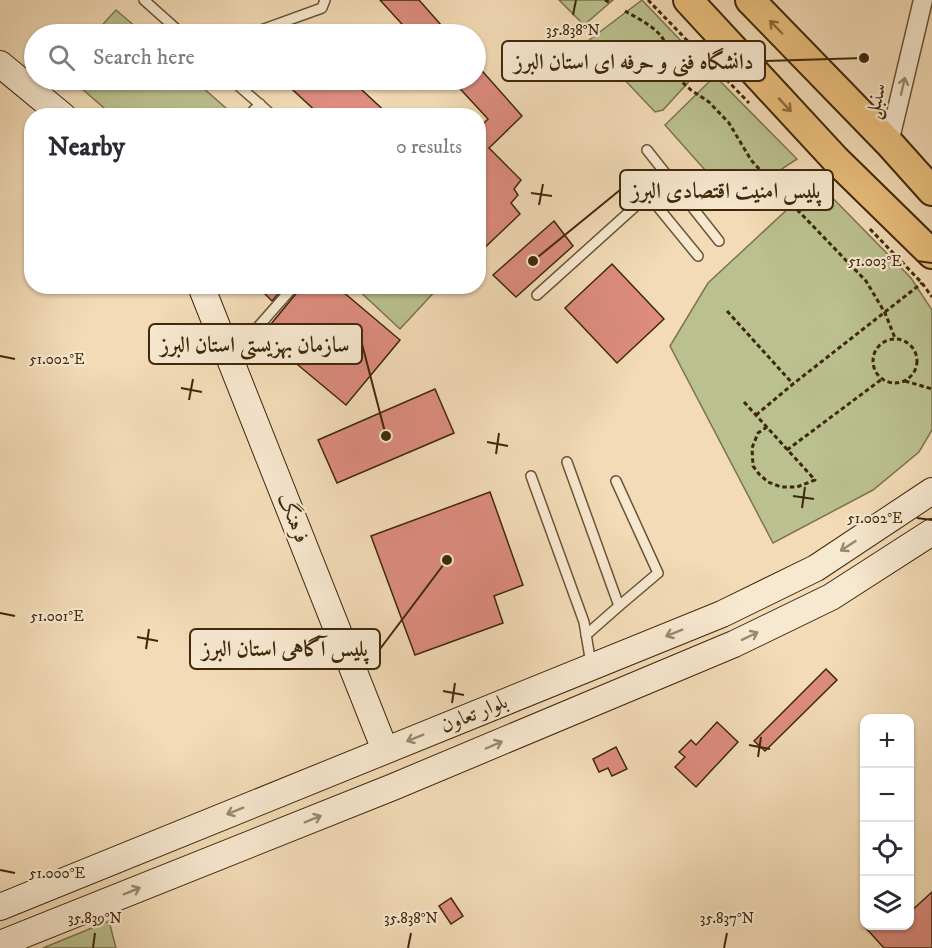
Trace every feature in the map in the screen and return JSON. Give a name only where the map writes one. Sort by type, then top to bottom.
[{"type":"main road","points":[[688,0],[836,160],[932,254]]},
{"type":"main road","points":[[750,0],[889,143],[932,191]]},
{"type":"main road","points":[[0,64],[24,84]]},
{"type":"main road","points":[[32,90],[53,108]]},
{"type":"main road","name":"فرهنگ","points":[[204,294],[385,750]]},
{"type":"main road","name":"بلوار تعاون","points":[[5,905],[722,614],[816,568],[930,491]]},
{"type":"main road","name":"بلوار تعاون","points":[[11,940],[393,787],[734,644],[831,597],[932,532]]},
{"type":"main road","points":[[5,905],[11,940]]},
{"type":"street","name":"سنبل","points":[[889,143],[923,0]]},
{"type":"lane","points":[[144,0],[171,24]]},
{"type":"lane","points":[[278,24],[322,8],[325,0]]},
{"type":"lane","points":[[244,90],[264,108]]},
{"type":"lane","points":[[256,108],[260,104]]},
{"type":"lane","points":[[647,150],[719,241]]},
{"type":"lane","points":[[537,296],[648,195],[698,256]]},
{"type":"lane","points":[[250,336],[287,294]]},
{"type":"lane","points":[[567,462],[619,606]]},
{"type":"lane","points":[[531,476],[584,622],[592,666]]},
{"type":"lane","points":[[586,635],[658,573],[616,481]]},
{"type":"path","points":[[605,0],[610,3]]},
{"type":"path","points":[[648,0],[707,61]]},
{"type":"path","points":[[625,11],[662,36],[671,59],[672,73],[709,102],[729,123],[751,159],[866,281],[885,313],[895,338]]},
{"type":"path","points":[[607,56],[618,49],[643,50],[671,59]]},
{"type":"path","points":[[864,223],[922,283],[932,297]]},
{"type":"path","points":[[756,415],[922,283]]},
{"type":"path","points":[[727,311],[793,384]]},
{"type":"path","points":[[895,338],[908,342],[918,359],[915,372],[905,381],[893,384],[882,379],[874,368],[874,354],[882,343],[895,338]]},
{"type":"path","points":[[787,450],[882,379]]},
{"type":"path","points":[[905,381],[932,389]]},
{"type":"path","points":[[744,402],[815,480],[797,487],[781,487],[768,482],[759,474],[753,466],[752,448],[758,433],[767,428]]},
{"type":"green space","points":[[559,0],[613,0],[584,25]]},
{"type":"green space","points":[[642,0],[704,65],[663,110],[655,112],[588,41]]},
{"type":"green space","points":[[116,10],[132,24],[103,24]]},
{"type":"green space","points":[[715,76],[797,159],[742,195],[729,197],[665,125]]},
{"type":"green space","points":[[83,90],[205,90],[226,108],[104,108]]},
{"type":"green space","points":[[820,185],[911,278],[932,310],[932,430],[919,452],[873,490],[773,543],[670,346],[708,283],[806,192]]},
{"type":"green space","points":[[362,294],[432,294],[400,329]]},
{"type":"green space","points":[[109,921],[116,948],[43,948]]},
{"type":"building","points":[[380,0],[419,0],[440,24],[402,24]]},
{"type":"building","points":[[486,75],[522,116],[489,148],[521,180],[514,189],[518,195],[511,203],[520,214],[486,246],[486,121],[488,119],[486,108],[478,108],[461,90],[486,90]]},
{"type":"building","points":[[293,90],[362,90],[381,108],[312,108]]},
{"type":"building","points":[[554,221],[573,246],[516,297],[493,275]]},
{"type":"building","points":[[612,264],[664,319],[617,363],[565,308]]},
{"type":"building","points":[[265,294],[278,294],[272,301]]},
{"type":"building","points":[[296,294],[345,294],[400,340],[346,405],[262,335]]},
{"type":"building","points":[[435,389],[454,433],[337,483],[318,440]]},
{"type":"building","points":[[490,492],[523,585],[494,596],[503,623],[415,655],[371,536]]},
{"type":"building","points":[[826,669],[837,680],[765,751],[754,741]]},
{"type":"building","points":[[717,722],[738,742],[696,787],[675,767],[685,757],[679,752],[691,740],[696,745]]},
{"type":"building","points":[[616,747],[627,769],[612,776],[608,768],[599,772],[593,759]]},
{"type":"building","points":[[932,892],[932,948],[884,948],[868,930],[914,930],[914,908]]},
{"type":"building","points":[[451,898],[463,916],[451,924],[439,906]]},
{"type":"place","name":"دانشگاه فنی و حرفه ای استان البرز","points":[[864,58]]},
{"type":"place","name":"پلیس امنیت اقتصادی البرز","points":[[533,261]]},
{"type":"place","name":"سازمان بهزیستی استان البرز","points":[[386,436]]},
{"type":"place","name":"پلیس آگاهی استان البرز","points":[[447,560]]}]
